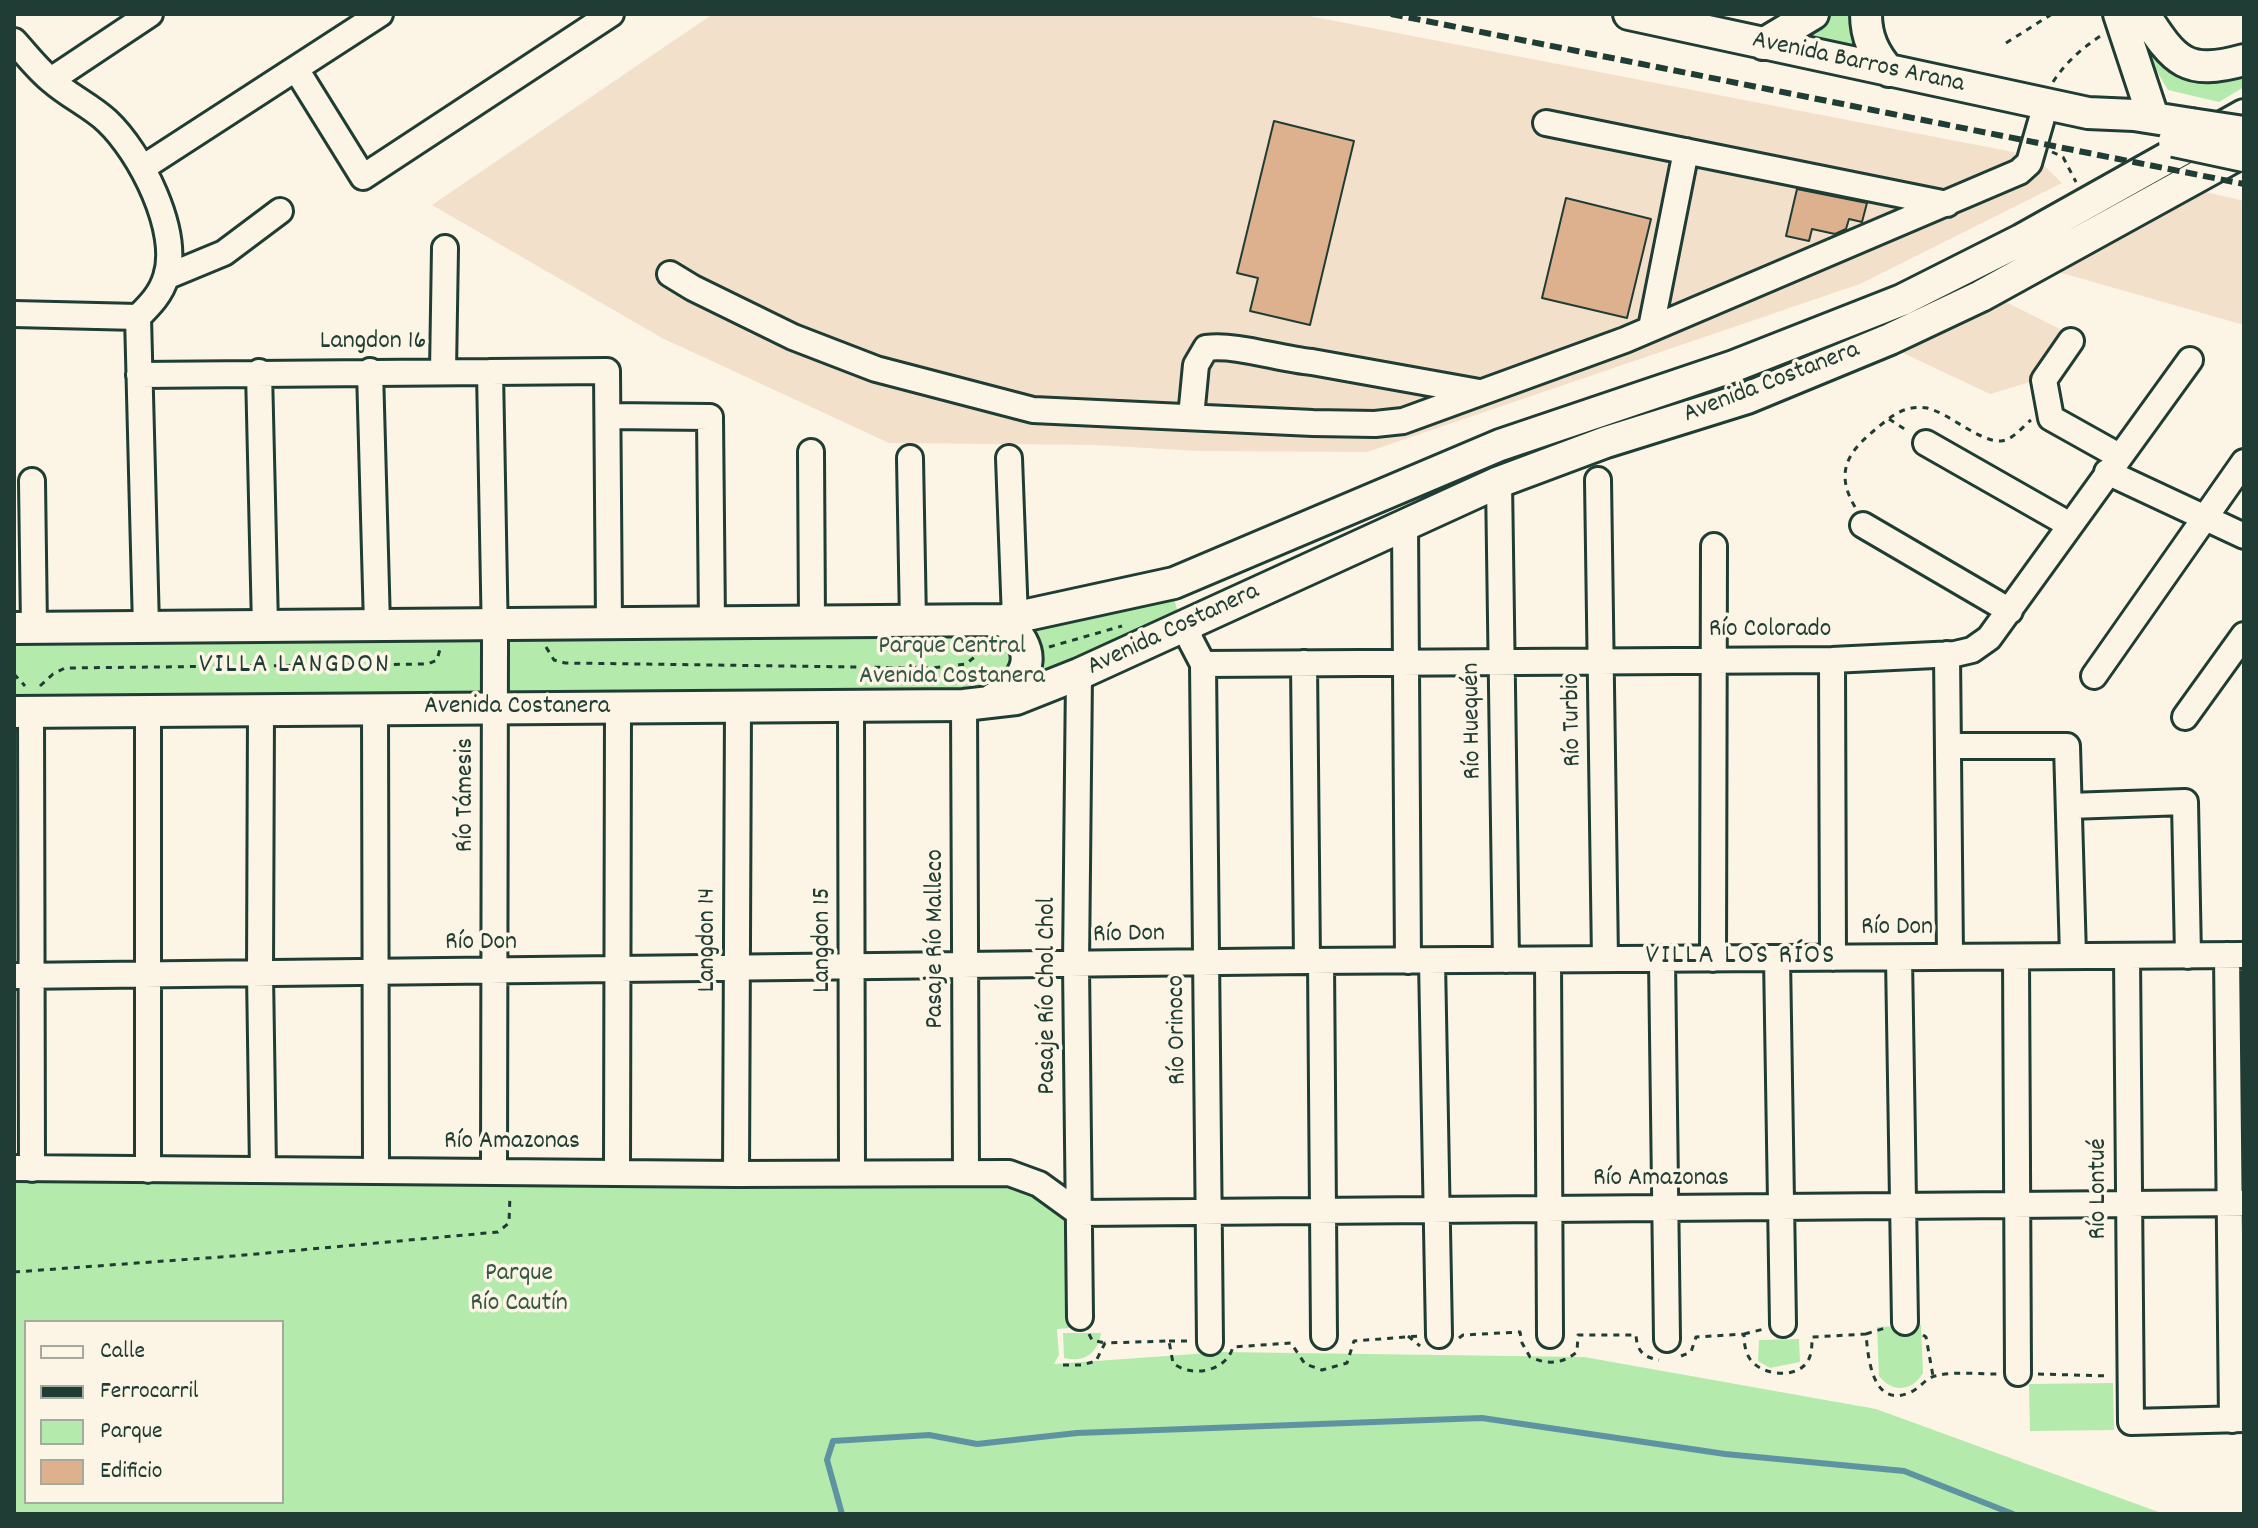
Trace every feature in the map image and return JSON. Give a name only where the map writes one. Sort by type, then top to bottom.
[{"type":"main road","name":"Avenida Barros Arana","points":[[1629,14],[2088,113],[2153,117],[2189,134],[2244,153]]},
{"type":"main road","points":[[1763,44],[1813,14]]},
{"type":"main road","points":[[1866,14],[1873,48],[1889,71]]},
{"type":"main road","points":[[2128,17],[2160,39],[2175,55],[2193,65],[2218,67],[2244,60]]},
{"type":"main road","points":[[2128,17],[2153,117]]},
{"type":"main road","name":"Avenida Barros Arana","points":[[2088,113],[2113,125],[2189,134],[2244,132]]},
{"type":"main road","name":"Avenida Costanera","points":[[24,628],[1010,620],[1174,583],[1500,445],[1734,366],[1902,300],[2086,204],[2189,134],[2244,115]]},
{"type":"main road","name":"Avenida Costanera","points":[[23,712],[851,706],[976,704],[1016,699],[1187,626],[1499,482],[1606,442],[1747,398],[1890,339],[1981,296],[2244,153]]},
{"type":"main road","points":[[976,704],[1009,690],[1026,666],[1028,653],[1024,640],[1010,620]]},
{"type":"street","points":[[51,80],[150,14]]},
{"type":"street","points":[[144,167],[380,14]]},
{"type":"street","points":[[296,69],[363,177],[611,14]]},
{"type":"street","points":[[14,41],[51,80],[106,119],[126,141],[144,167],[167,238],[166,277],[155,300],[138,317],[146,627]]},
{"type":"street","points":[[670,274],[793,337],[876,369],[1033,410],[1375,424],[1403,421],[1625,340],[2019,172],[2029,163],[2046,104]]},
{"type":"street","points":[[1546,123],[1947,204]]},
{"type":"street","points":[[1651,328],[1686,151]]},
{"type":"street","points":[[166,277],[224,253],[280,211]]},
{"type":"street","points":[[443,371],[445,248]]},
{"type":"street","points":[[14,314],[138,317]]},
{"type":"street","points":[[2071,341],[2044,380],[2051,418],[2113,464],[2204,519],[2244,536]]},
{"type":"street","points":[[1191,417],[1196,365],[1206,348],[1221,346],[1481,393]]},
{"type":"street","name":"Río Colorado","points":[[1203,664],[1832,660],[1964,653],[1981,645],[2010,611],[2190,360]]},
{"type":"street","points":[[370,371],[377,625]]},
{"type":"street","name":"Langdon 16","points":[[139,375],[607,371],[608,416]]},
{"type":"street","points":[[259,372],[265,626]]},
{"type":"street","name":"Río Támesis","points":[[490,372],[495,624],[494,1171]]},
{"type":"street","points":[[609,625],[608,416],[710,417],[712,624]]},
{"type":"street","points":[[1926,443],[2070,525]]},
{"type":"street","points":[[811,452],[812,622]]},
{"type":"street","points":[[910,458],[913,622]]},
{"type":"street","points":[[1009,458],[1010,620]]},
{"type":"street","points":[[2094,676],[2244,462]]},
{"type":"street","name":"Río Turbio","points":[[1598,480],[1605,959]]},
{"type":"street","points":[[24,628],[32,481]]},
{"type":"street","name":"Río Huequén","points":[[1499,482],[1506,960]]},
{"type":"street","points":[[1405,523],[1405,662],[1420,961],[1437,1210],[1439,1342]]},
{"type":"street","points":[[1863,525],[2010,611]]},
{"type":"street","points":[[1713,959],[1714,546]]},
{"type":"street","name":"Río Orinoco","points":[[1187,626],[1203,664],[1210,1342]]},
{"type":"street","points":[[2185,717],[2244,635]]},
{"type":"street","points":[[1947,654],[1950,957]]},
{"type":"street","points":[[1832,660],[1833,958]]},
{"type":"street","points":[[1304,663],[1323,1211],[1324,1336]]},
{"type":"street","name":"Pasaje Río Chol Chol","points":[[1079,674],[1076,965],[1080,1317]]},
{"type":"street","name":"Pasaje Río Malleco","points":[[966,1173],[965,966],[976,704]]},
{"type":"street","name":"Langdon 15","points":[[851,706],[852,1173]]},
{"type":"street","points":[[617,1171],[618,707]]},
{"type":"street","name":"Langdon 14","points":[[736,1174],[738,707]]},
{"type":"street","points":[[375,709],[376,1170]]},
{"type":"street","points":[[261,710],[263,1170]]},
{"type":"street","points":[[148,711],[148,1170]]},
{"type":"street","points":[[23,712],[23,1169]]},
{"type":"street","points":[[1949,746],[2067,746],[2073,956]]},
{"type":"street","points":[[2069,806],[2185,802],[2188,956]]},
{"type":"street","points":[[2235,955],[2238,1419]]},
{"type":"street","name":"Río Don","points":[[23,976],[2235,955]]},
{"type":"street","name":"Río Lontué","points":[[2127,956],[2131,1422],[2238,1419]]},
{"type":"street","points":[[2016,957],[2018,1373]]},
{"type":"street","points":[[1777,958],[1783,1324]]},
{"type":"street","points":[[1899,958],[1905,1322]]},
{"type":"street","points":[[1662,959],[1669,1353]]},
{"type":"street","points":[[1548,960],[1550,1335]]},
{"type":"street","name":"Río Amazonas","points":[[23,1169],[1009,1173],[1039,1184],[1079,1213],[2237,1203]]},
{"type":"path","points":[[2006,43],[2052,14]]},
{"type":"path","points":[[2046,104],[2049,89],[2063,68],[2086,45],[2128,17]]},
{"type":"path","points":[[2034,149],[2059,153],[2063,157],[2086,204]]},
{"type":"path","points":[[542,642],[554,660],[565,663],[958,667],[973,660],[999,640],[1018,645],[1028,653],[1136,622]]},
{"type":"path","points":[[14,674],[26,687],[34,688],[43,685],[57,670],[65,668],[428,664],[437,660],[443,645]]},
{"type":"path","points":[[14,1272],[498,1232],[509,1223],[511,1194]]},
{"type":"path","points":[[1905,1322],[1926,1337],[1933,1376]]},
{"type":"path","points":[[1063,1365],[1090,1364],[1100,1355],[1105,1343],[1169,1341],[1173,1363],[1183,1370],[1190,1370],[1213,1368],[1226,1360],[1233,1347],[1291,1343],[1305,1364],[1322,1370],[1347,1363],[1354,1341],[1408,1336],[1439,1342],[1463,1335],[1520,1332],[1530,1357],[1549,1363],[1560,1362],[1577,1352],[1578,1335],[1636,1335],[1637,1348],[1644,1356],[1691,1352],[1696,1337],[1744,1334],[1745,1348],[1751,1361],[1767,1372],[1786,1373],[1805,1365],[1810,1356],[1812,1337],[1866,1334],[1872,1374],[1877,1385],[1895,1395],[1908,1394],[1933,1376],[2018,1373],[2130,1377]]},
{"type":"shaded area","points":[[713,14],[1299,14],[2034,156],[2062,183],[1860,284],[1367,452],[889,443],[662,338],[432,205]]},
{"type":"shaded area","points":[[2206,192],[2244,201],[2244,325],[2058,272]]},
{"type":"shaded area","points":[[2002,300],[2066,332],[2030,382],[1990,394],[1905,354],[1893,344]]},
{"type":"green space","points":[[1833,14],[1857,14],[1871,58],[1804,42],[1803,35]]},
{"type":"green space","points":[[2138,27],[2177,65],[2244,63],[2244,87],[2219,102],[2168,90],[2153,65]]},
{"type":"green space","name":"Parque Central Avenida Costanera","points":[[1171,588],[1181,623],[1014,695],[14,707],[14,633],[1016,623]]},
{"type":"green space","name":"Parque Río Cautín","points":[[14,1178],[828,1181],[1067,1187],[1072,1298],[1069,1328],[1057,1329],[1059,1355],[1054,1364],[1222,1352],[1584,1357],[1876,1409],[2164,1514],[14,1514]]},
{"type":"green space","points":[[1921,1325],[1923,1373],[1908,1387],[1896,1388],[1884,1382],[1879,1376],[1877,1327]]},
{"type":"green space","points":[[1063,1333],[1101,1333],[1094,1351],[1084,1358],[1071,1359],[1064,1358]]},
{"type":"green space","points":[[1799,1339],[1800,1362],[1770,1368],[1758,1361],[1759,1340]]},
{"type":"green space","points":[[2113,1383],[2114,1430],[2030,1431],[2029,1384]]},
{"type":"building","points":[[1274,121],[1354,141],[1310,325],[1250,311],[1258,278],[1237,273]]},
{"type":"building","points":[[1797,189],[1867,203],[1862,222],[1849,219],[1846,229],[1835,234],[1812,229],[1809,241],[1786,236]]},
{"type":"building","points":[[1566,198],[1651,219],[1627,318],[1542,298]]},
{"type":"waterway","points":[[842,1514],[827,1460],[833,1441],[929,1435],[977,1444],[1077,1433],[1482,1418],[1725,1454],[1904,1471],[2013,1514]]},
{"type":"railway","points":[[1391,14],[2244,184]]},
{"type":"district","name":"VILLA LANGDON","points":[[295,667]]},
{"type":"district","name":"VILLA LOS RÍOS","points":[[1741,958]]}]
